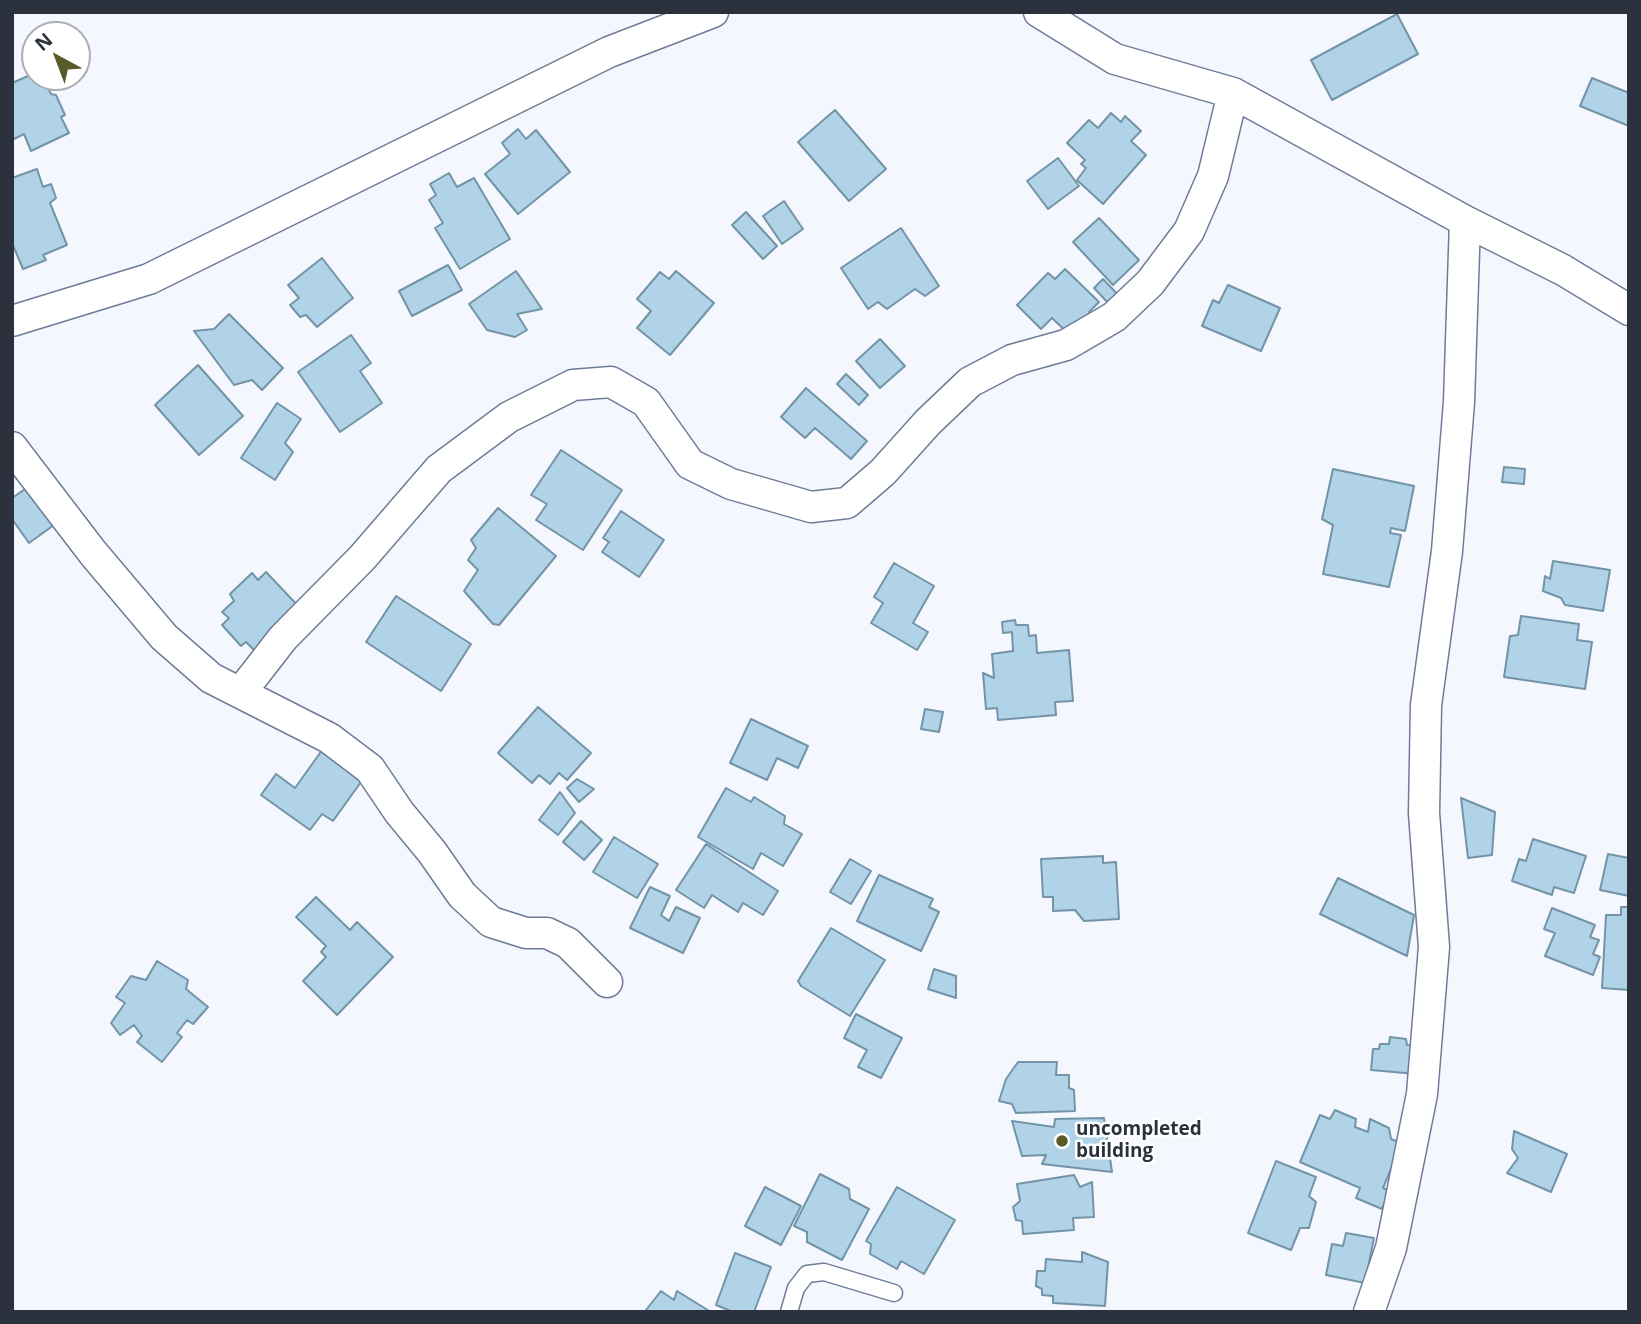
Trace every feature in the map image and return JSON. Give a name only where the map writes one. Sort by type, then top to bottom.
[{"type":"street","points":[[13,318],[149,279],[609,52],[713,12]]},
{"type":"street","points":[[1039,12],[1115,59],[1233,93],[1465,221],[1563,270],[1629,310]]},
{"type":"street","points":[[241,692],[284,638],[362,558],[439,469],[509,417],[573,385],[611,382],[646,402],[690,464],[731,484],[811,507],[847,503],[883,472],[928,422],[970,382],[1012,359],[1066,345],[1114,317],[1150,283],[1189,231],[1204,198],[1213,176],[1233,93]]},
{"type":"street","points":[[1369,1312],[1391,1248],[1422,1094],[1434,947],[1424,813],[1426,705],[1447,551],[1458,416],[1465,221]]},
{"type":"street","points":[[12,447],[93,552],[164,637],[211,678],[329,738],[370,769],[462,895],[491,922],[526,933],[547,933],[568,943],[607,982]]},
{"type":"lane","points":[[789,1312],[796,1287],[807,1274],[824,1272],[894,1293]]},
{"type":"building","points":[[1397,14],[1418,54],[1332,100],[1311,60]]},
{"type":"building","points":[[1592,78],[1629,93],[1629,126],[1580,106]]},
{"type":"building","points":[[21,79],[21,91],[50,91],[56,95],[65,115],[61,117],[69,133],[31,151],[24,134],[12,140],[12,83]]},
{"type":"building","points":[[835,110],[886,169],[849,201],[798,142]]},
{"type":"building","points":[[1111,113],[1121,122],[1125,116],[1141,131],[1131,141],[1146,155],[1103,204],[1077,180],[1086,168],[1081,164],[1085,160],[1067,143],[1089,120],[1098,128]]},
{"type":"building","points":[[518,129],[526,139],[536,130],[570,172],[518,214],[485,174],[510,154],[502,143]]},
{"type":"building","points":[[1058,158],[1079,186],[1048,209],[1027,181]]},
{"type":"building","points":[[37,169],[43,187],[51,184],[56,198],[50,203],[67,245],[43,255],[46,260],[23,269],[12,243],[12,178]]},
{"type":"building","points":[[449,173],[457,187],[474,178],[510,239],[460,269],[435,228],[443,223],[429,200],[436,195],[430,184]]},
{"type":"building","points":[[784,201],[803,229],[782,244],[763,216]]},
{"type":"building","points":[[746,212],[777,246],[763,259],[732,225]]},
{"type":"building","points":[[1099,218],[1139,260],[1113,285],[1073,242]]},
{"type":"building","points":[[901,228],[939,286],[925,296],[915,289],[887,309],[878,302],[868,309],[841,268]]},
{"type":"building","points":[[322,258],[353,298],[317,327],[306,315],[300,317],[290,305],[299,298],[288,285]]},
{"type":"building","points":[[448,265],[462,290],[412,316],[399,291]]},
{"type":"building","points":[[1065,269],[1099,302],[1089,312],[1097,319],[1072,337],[1052,318],[1041,329],[1017,305],[1048,273],[1055,279]]},
{"type":"building","points":[[516,271],[542,309],[517,314],[527,330],[515,337],[487,330],[469,304]]},
{"type":"building","points":[[676,271],[714,303],[670,355],[637,328],[651,311],[637,299],[660,272],[669,279]]},
{"type":"building","points":[[1103,279],[1121,298],[1111,306],[1094,288]]},
{"type":"building","points":[[1228,285],[1280,308],[1261,351],[1202,326],[1213,300],[1219,303]]},
{"type":"building","points":[[229,314],[283,368],[262,390],[252,380],[234,385],[194,331],[214,329]]},
{"type":"building","points":[[351,335],[371,363],[360,371],[382,403],[340,432],[298,372]]},
{"type":"building","points":[[880,339],[905,366],[880,388],[856,361]]},
{"type":"building","points":[[198,365],[243,416],[199,455],[155,405]]},
{"type":"building","points":[[846,374],[868,395],[859,405],[837,384]]},
{"type":"building","points":[[806,388],[867,441],[851,459],[815,428],[805,438],[781,417]]},
{"type":"building","points":[[277,403],[301,419],[285,443],[293,452],[275,480],[241,458]]},
{"type":"building","points":[[561,450],[622,490],[583,550],[536,520],[547,504],[531,495]]},
{"type":"building","points":[[1504,467],[1525,469],[1524,484],[1502,482]]},
{"type":"building","points":[[1333,469],[1414,486],[1405,531],[1391,528],[1390,533],[1401,535],[1389,587],[1323,574],[1333,525],[1322,519]]},
{"type":"building","points":[[28,487],[54,525],[29,543],[12,519],[12,498]]},
{"type":"building","points":[[498,508],[556,556],[499,625],[493,624],[464,591],[478,570],[468,560],[476,548],[471,540]]},
{"type":"building","points":[[621,511],[664,540],[639,577],[602,552],[609,542],[603,538]]},
{"type":"building","points":[[1553,561],[1610,570],[1603,611],[1565,605],[1561,598],[1543,591],[1545,576],[1550,579]]},
{"type":"building","points":[[894,563],[934,586],[913,623],[928,632],[917,650],[871,623],[883,603],[874,597]]},
{"type":"building","points":[[266,572],[301,609],[256,652],[246,642],[241,646],[222,625],[229,618],[222,612],[234,601],[230,594],[252,573],[258,580]]},
{"type":"building","points":[[396,596],[471,644],[441,691],[366,642]]},
{"type":"building","points":[[1521,616],[1579,624],[1577,640],[1592,642],[1585,689],[1504,677],[1510,636],[1518,635]]},
{"type":"building","points":[[1015,620],[1016,625],[1028,625],[1029,636],[1036,635],[1037,653],[1069,650],[1073,701],[1055,702],[1056,715],[998,720],[997,708],[986,709],[983,673],[994,678],[992,654],[1013,651],[1012,632],[1003,633],[1002,622]]},
{"type":"building","points":[[538,707],[591,753],[567,780],[559,773],[550,784],[539,775],[532,783],[498,753]]},
{"type":"building","points":[[925,709],[943,712],[939,732],[921,729]]},
{"type":"building","points":[[751,719],[808,746],[798,768],[777,758],[767,780],[730,763]]},
{"type":"building","points":[[325,746],[366,775],[333,821],[322,814],[310,830],[261,795],[276,774],[295,788]]},
{"type":"building","points":[[577,779],[594,789],[579,802],[567,788]]},
{"type":"building","points":[[726,788],[751,802],[754,797],[785,816],[784,824],[802,834],[783,866],[761,853],[753,869],[698,837]]},
{"type":"building","points":[[560,792],[575,813],[558,835],[539,820]]},
{"type":"building","points":[[1461,798],[1495,812],[1492,855],[1468,858]]},
{"type":"building","points":[[581,821],[602,840],[584,860],[563,842]]},
{"type":"building","points":[[614,837],[658,864],[637,898],[593,872]]},
{"type":"building","points":[[1533,839],[1586,856],[1574,893],[1554,887],[1552,895],[1512,881],[1519,859],[1526,861]]},
{"type":"building","points":[[706,844],[778,891],[763,915],[743,903],[738,912],[712,895],[704,908],[676,890]]},
{"type":"building","points":[[1608,854],[1629,858],[1629,896],[1600,890]]},
{"type":"building","points":[[1103,856],[1103,863],[1116,862],[1119,919],[1084,921],[1075,910],[1053,911],[1053,897],[1043,897],[1041,859]]},
{"type":"building","points":[[850,859],[871,871],[851,904],[830,892]]},
{"type":"building","points":[[879,875],[933,899],[929,907],[939,912],[921,951],[857,921]]},
{"type":"building","points":[[1338,878],[1414,915],[1407,956],[1320,914]]},
{"type":"building","points":[[650,887],[670,896],[661,915],[669,921],[676,907],[700,918],[683,953],[630,928]]},
{"type":"building","points":[[316,897],[350,930],[357,922],[393,957],[337,1015],[303,981],[326,957],[321,952],[326,946],[296,917]]},
{"type":"building","points":[[1621,907],[1629,907],[1629,990],[1602,988],[1606,915],[1621,915]]},
{"type":"building","points":[[1552,908],[1595,925],[1590,937],[1599,940],[1593,954],[1600,957],[1593,975],[1545,956],[1555,933],[1544,929]]},
{"type":"building","points":[[831,928],[885,960],[850,1016],[801,986],[798,981]]},
{"type":"building","points":[[157,961],[188,980],[186,989],[208,1007],[193,1024],[187,1020],[177,1033],[182,1037],[162,1062],[137,1042],[142,1036],[134,1025],[120,1035],[111,1023],[125,1003],[116,997],[131,976],[146,980]]},
{"type":"building","points":[[934,969],[956,976],[956,998],[928,989]]},
{"type":"building","points":[[856,1014],[902,1038],[881,1078],[858,1067],[867,1050],[844,1038]]},
{"type":"building","points":[[1390,1037],[1406,1039],[1407,1045],[1419,1046],[1416,1074],[1371,1070],[1373,1049],[1379,1049],[1380,1044],[1389,1044]]},
{"type":"building","points":[[1018,1062],[1057,1062],[1056,1075],[1069,1075],[1069,1088],[1074,1090],[1075,1111],[1016,1113],[1012,1104],[999,1101],[1006,1079]]},
{"type":"building","points":[[1335,1110],[1356,1119],[1355,1127],[1368,1132],[1370,1119],[1389,1128],[1391,1139],[1402,1143],[1383,1188],[1390,1191],[1382,1209],[1356,1198],[1360,1188],[1300,1162],[1320,1115],[1330,1119]]},
{"type":"building","name":"uncompleted building","points":[[1104,1118],[1112,1172],[1042,1164],[1046,1155],[1022,1156],[1012,1121],[1054,1127],[1055,1119]]},
{"type":"building","points":[[1514,1131],[1567,1154],[1551,1192],[1507,1173],[1518,1158],[1512,1149]]},
{"type":"building","points":[[1276,1161],[1316,1177],[1309,1196],[1316,1202],[1309,1228],[1300,1228],[1291,1250],[1248,1233]]},
{"type":"building","points":[[820,1174],[849,1189],[850,1199],[869,1209],[842,1260],[807,1242],[807,1232],[794,1226]]},
{"type":"building","points":[[1074,1175],[1080,1187],[1092,1182],[1094,1217],[1073,1218],[1074,1230],[1023,1234],[1022,1221],[1016,1220],[1013,1207],[1020,1201],[1017,1184]]},
{"type":"building","points":[[765,1187],[801,1206],[781,1245],[745,1226]]},
{"type":"building","points":[[897,1187],[955,1220],[924,1274],[901,1261],[897,1269],[870,1254],[871,1244],[866,1241]]},
{"type":"building","points":[[1346,1233],[1374,1238],[1365,1283],[1326,1275],[1332,1244],[1343,1246]]},
{"type":"building","points":[[1082,1252],[1108,1262],[1105,1306],[1053,1303],[1053,1296],[1042,1295],[1042,1289],[1036,1286],[1037,1271],[1045,1271],[1046,1259],[1082,1262]]},
{"type":"building","points":[[735,1253],[771,1267],[754,1312],[733,1312],[716,1305]]},
{"type":"building","points":[[661,1291],[674,1300],[677,1291],[711,1312],[646,1310]]},
{"type":"place","name":"uncompleted building","points":[[1062,1141]]}]
